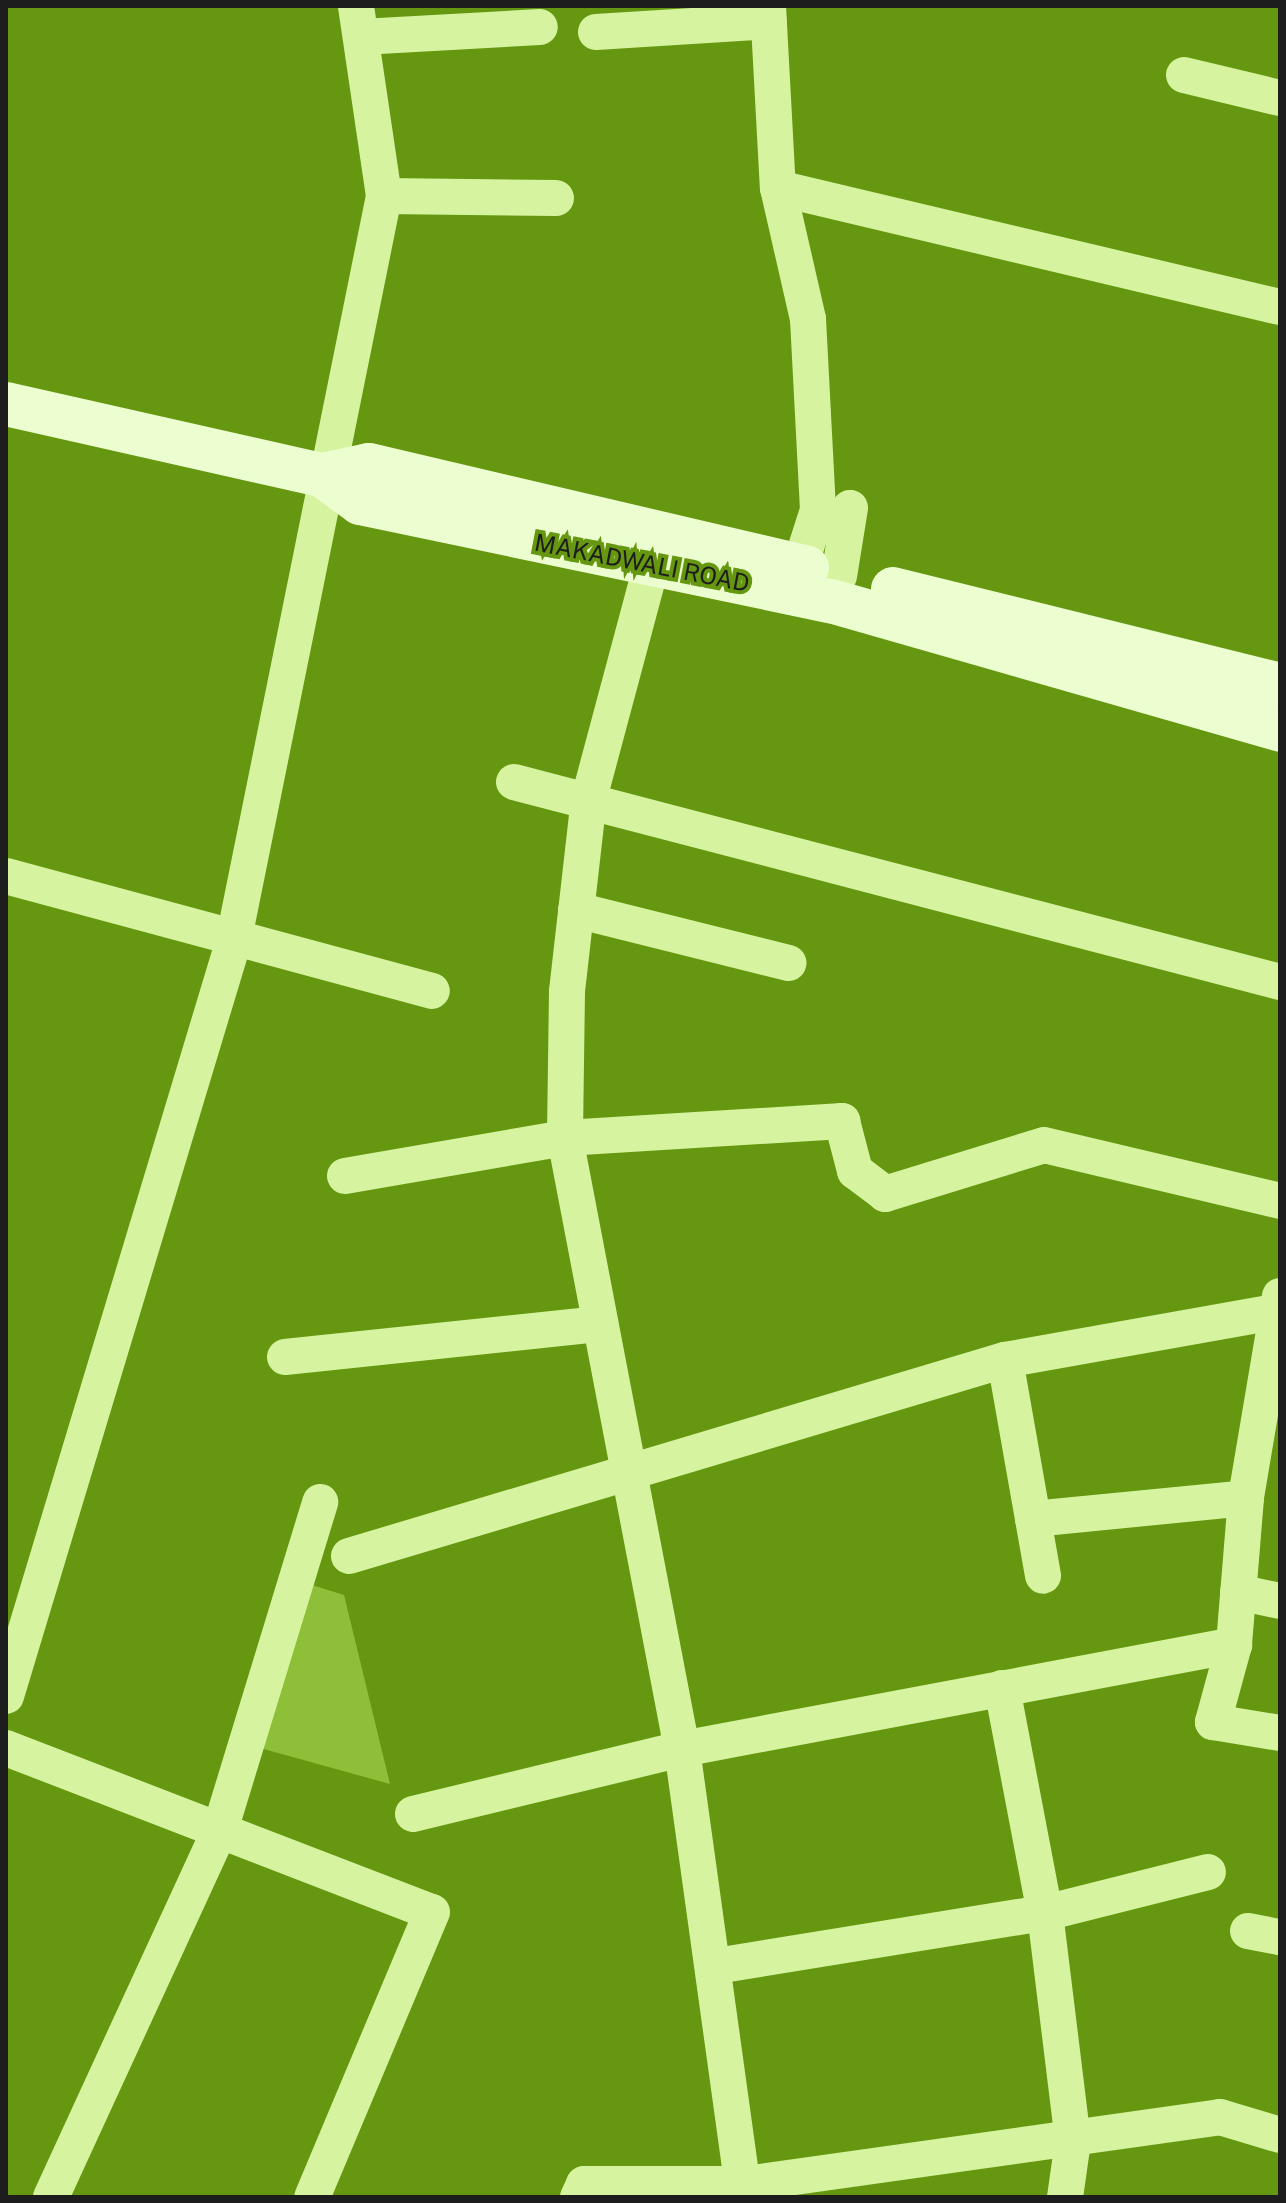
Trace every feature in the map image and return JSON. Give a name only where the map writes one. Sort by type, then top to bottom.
[{"type":"street","points":[[596,32],[768,13],[778,188],[808,319],[819,571]]},
{"type":"street","points":[[6,1696],[233,943],[322,475],[384,196],[358,21],[540,27]]},
{"type":"street","points":[[1184,75],[1280,98]]},
{"type":"street","points":[[778,188],[1280,307]]},
{"type":"street","points":[[384,196],[556,198]]},
{"type":"street","points":[[6,404],[322,475],[369,465],[655,550],[819,571],[1280,685]]},
{"type":"street","points":[[819,571],[850,508]]},
{"type":"street","points":[[655,550],[589,798],[576,910],[565,1138],[626,1474],[682,1749],[716,1966],[745,2190]]},
{"type":"street","name":"MAKADWALI ROAD","points":[[655,550],[1280,730]]},
{"type":"street","points":[[514,782],[589,798],[1280,982]]},
{"type":"street","points":[[6,876],[233,943],[432,991]]},
{"type":"street","points":[[576,910],[789,963]]},
{"type":"street","points":[[345,1176],[565,1138],[842,1121],[855,1171],[885,1194],[1044,1145],[1280,1201]]},
{"type":"street","points":[[349,1556],[1005,1360],[1277,1304],[1274,1352],[1246,1498],[1234,1645],[1213,1722],[1280,1733]]},
{"type":"street","points":[[285,1357],[600,1324]]},
{"type":"street","points":[[1005,1360],[1043,1576]]},
{"type":"street","points":[[1033,1519],[1246,1498]]},
{"type":"street","points":[[51,2197],[220,1830],[320,1502]]},
{"type":"street","points":[[1238,1592],[1280,1601]]},
{"type":"street","points":[[413,1814],[682,1749],[1234,1645]]},
{"type":"street","points":[[1002,1688],[1045,1913],[1073,2141],[1065,2197]]},
{"type":"street","points":[[6,1748],[432,1912],[312,2197]]},
{"type":"street","points":[[716,1966],[1045,1913],[1208,1872]]},
{"type":"street","points":[[578,2197],[584,2184],[745,2190],[1220,2117],[1280,2135]]},
{"type":"building","points":[[309,1584],[344,1595],[390,1784],[260,1748]]}]
